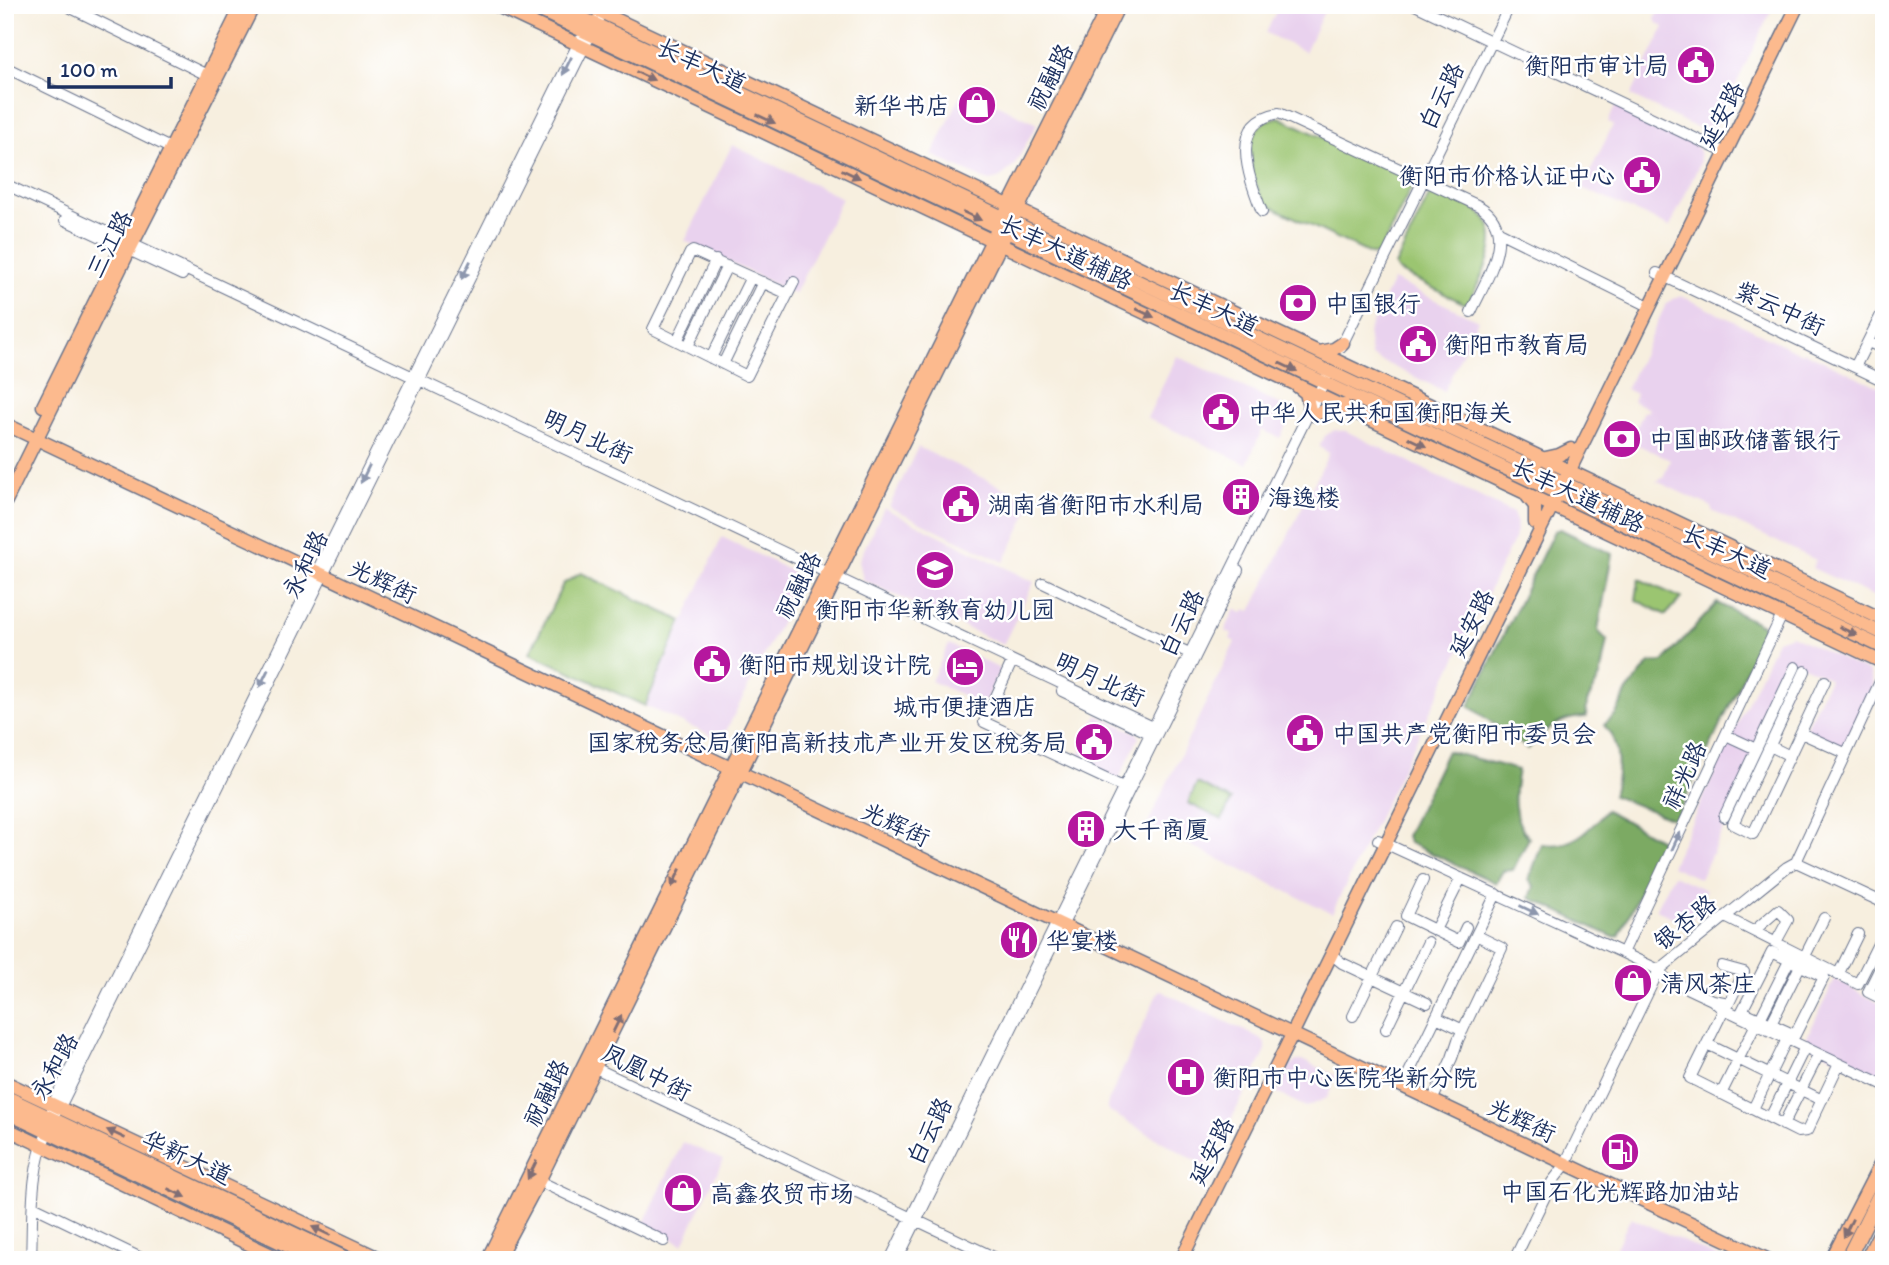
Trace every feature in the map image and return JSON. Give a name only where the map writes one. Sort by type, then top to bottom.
[{"type":"highway","name":"华新大道","points":[[5,1097],[319,1260]]},
{"type":"highway","name":"华新大道","points":[[5,1111],[50,1121],[261,1210],[348,1260]]},
{"type":"highway","points":[[1838,1258],[1884,1186]]},
{"type":"highway","points":[[1867,1260],[1880,1233]]},
{"type":"highway","points":[[1875,1260],[1880,1233]]},
{"type":"main road","name":"长丰大道辅路","points":[[495,5],[581,46],[803,137],[970,230],[1006,228],[1038,220],[1318,352],[1335,367],[1364,373],[1545,458],[1569,514],[1884,663]]},
{"type":"main road","name":"长丰大道","points":[[528,5],[594,14],[724,86],[803,137],[977,205],[1030,244],[1323,390],[1367,404],[1557,487],[1681,536],[1884,634]]},
{"type":"main road","name":"长丰大道","points":[[555,5],[574,14],[594,14],[803,137],[1287,351],[1335,367],[1516,460],[1598,513],[1681,536],[1758,589],[1884,648]]},
{"type":"main road","name":"祝融路","points":[[497,1260],[539,1181],[591,1067],[734,773],[986,263],[1006,228],[1109,5]]},
{"type":"main road","name":"祝融路","points":[[1023,189],[1119,5]]},
{"type":"main road","name":"延安路","points":[[1722,151],[1789,5]]},
{"type":"main road","name":"延安路","points":[[1574,451],[1722,151],[1798,5]]},
{"type":"main road","name":"三江路","points":[[126,245],[170,148],[244,6]]},
{"type":"main road","name":"三江路","points":[[5,503],[31,440],[244,6]]},
{"type":"main road","name":"长丰大道辅路","points":[[594,14],[621,22],[993,198],[1006,228],[1294,383],[1323,390],[1340,405],[1514,489],[1557,487],[1590,481],[1667,517],[1681,536],[1884,620]]},
{"type":"main road","points":[[724,86],[730,73]]},
{"type":"main road","points":[[977,205],[1023,189],[1030,211],[1038,220]]},
{"type":"main road","points":[[986,263],[1006,228]]},
{"type":"main road","points":[[970,230],[979,240],[986,263]]},
{"type":"main road","name":"延安路","points":[[1172,1260],[1287,1035],[1557,487],[1643,303],[1661,275]]},
{"type":"main road","points":[[1242,316],[1263,340]]},
{"type":"main road","points":[[1287,351],[1318,352],[1345,346],[1349,359],[1364,373]]},
{"type":"main road","points":[[1294,383],[1306,393],[1312,413],[1340,405],[1367,404]]},
{"type":"main road","name":"光辉街","points":[[5,424],[31,440]]},
{"type":"main road","name":"光辉街","points":[[5,431],[31,440],[1564,1166],[1769,1260]]},
{"type":"main road","name":"三江路","points":[[5,483],[31,440]]},
{"type":"main road","points":[[1516,460],[1545,458],[1574,451],[1582,472],[1590,481]]},
{"type":"main road","points":[[1514,489],[1527,496],[1535,506],[1538,524],[1569,514],[1598,513]]},
{"type":"main road","points":[[1758,589],[1782,615],[1808,613]]},
{"type":"main road","name":"延安路","points":[[1181,1260],[1287,1035],[1331,954],[1382,842]]},
{"type":"main road","name":"光辉街","points":[[1287,1035],[1432,1101],[1756,1260]]},
{"type":"main road","name":"祝融路","points":[[487,1260],[591,1067]]},
{"type":"main road","points":[[5,1082],[50,1121],[282,1260]]},
{"type":"main road","points":[[5,1128],[50,1121]]},
{"type":"main road","points":[[1838,1258],[1884,1157]]},
{"type":"main road","points":[[261,1210],[383,1260]]},
{"type":"main road","points":[[1881,1260],[1884,1255]]},
{"type":"street","points":[[65,5],[207,75]]},
{"type":"street","points":[[1416,5],[1722,151]]},
{"type":"street","name":"白云路","points":[[1495,43],[1510,5]]},
{"type":"street","name":"白云路","points":[[890,1260],[912,1221],[1426,181],[1517,5]]},
{"type":"street","name":"永和路","points":[[31,1260],[34,1176],[50,1121],[581,46],[594,14]]},
{"type":"street","points":[[5,68],[170,148]]},
{"type":"street","points":[[1262,212],[1248,176],[1246,142],[1255,123],[1269,114],[1279,113],[1426,181],[1486,210],[1491,215],[1499,232],[1498,249],[1471,312]]},
{"type":"street","name":"明月北街","points":[[5,184],[126,245]]},
{"type":"street","name":"明月北街","points":[[5,190],[1151,730]]},
{"type":"street","points":[[1499,232],[1643,303]]},
{"type":"street","points":[[788,294],[698,252],[690,253],[653,329],[747,376],[788,294],[794,282]]},
{"type":"street","points":[[677,341],[716,260]]},
{"type":"street","points":[[688,346],[727,266]]},
{"type":"street","name":"紫云中街","points":[[1661,275],[1884,381]]},
{"type":"street","points":[[711,358],[751,276]]},
{"type":"street","points":[[723,364],[763,282]]},
{"type":"street","points":[[1855,367],[1884,309]]},
{"type":"street","points":[[1868,342],[1884,349]]},
{"type":"street","name":"白云路","points":[[1058,926],[1189,653],[1312,413]]},
{"type":"street","name":"明月北街","points":[[831,578],[1010,666],[1151,730]]},
{"type":"street","points":[[1043,583],[1189,653]]},
{"type":"street","name":"祥光路","points":[[1623,953],[1782,615]]},
{"type":"street","points":[[1010,666],[984,722],[1123,787]]},
{"type":"street","points":[[1724,817],[1756,749],[1800,669],[1770,746],[1733,824],[1753,834],[1825,681]]},
{"type":"street","name":"银杏路","points":[[1514,1260],[1552,1182],[1564,1166],[1659,970],[1796,862],[1884,673]]},
{"type":"street","points":[[1801,733],[1845,753]]},
{"type":"street","points":[[1726,735],[1756,749]]},
{"type":"street","points":[[1770,746],[1790,756]]},
{"type":"street","points":[[1382,842],[1659,970],[1665,978],[1712,1000],[1724,1009],[1795,1035],[1824,977],[1776,942],[1725,917]]},
{"type":"street","points":[[1796,862],[1884,903]]},
{"type":"street","points":[[1435,930],[1461,878]]},
{"type":"street","points":[[1423,880],[1406,916],[1459,942],[1466,927]]},
{"type":"street","points":[[1402,1087],[1496,894]]},
{"type":"street","points":[[1755,930],[1777,910],[1787,920],[1776,942]]},
{"type":"street","points":[[1771,1024],[1824,918]]},
{"type":"street","points":[[1353,1016],[1396,927]]},
{"type":"street","points":[[1838,975],[1857,934]]},
{"type":"street","points":[[1432,1101],[1502,948],[1476,935]]},
{"type":"street","points":[[1386,1029],[1428,942]]},
{"type":"street","points":[[1878,944],[1858,984],[1802,962],[1789,961],[1772,952],[1742,1011],[1787,1039],[1884,1085]]},
{"type":"street","points":[[1331,954],[1342,963],[1427,1003]]},
{"type":"street","points":[[1884,960],[1868,992],[1884,1000]]},
{"type":"street","points":[[1721,1094],[1789,961]]},
{"type":"street","points":[[1712,1000],[1729,1003],[1744,972],[1722,966]]},
{"type":"street","points":[[1779,981],[1790,986]]},
{"type":"street","points":[[1724,1009],[1690,1079],[1783,1125],[1798,1132],[1807,1131],[1839,1064]]},
{"type":"street","points":[[1436,1017],[1463,1030]]},
{"type":"street","points":[[1753,1110],[1787,1039]]},
{"type":"street","points":[[1707,1044],[1822,1100]]},
{"type":"street","points":[[1770,1118],[1805,1047]]},
{"type":"street","points":[[1783,1125],[1819,1054]]},
{"type":"street","name":"凤凰中街","points":[[591,1067],[989,1260]]},
{"type":"street","points":[[539,1181],[664,1241]]},
{"type":"street","points":[[33,1206],[145,1260]]},
{"type":"street","name":"白云路","points":[[897,1260],[912,1221]]},
{"type":"street","name":"凤凰中街","points":[[912,1221],[1000,1260]]},
{"type":"shaded area","points":[[1279,5],[1327,5],[1305,52],[1266,33]]},
{"type":"shaded area","name":"衡阳市审计局","points":[[1661,5],[1774,5],[1716,126],[1703,129],[1693,126],[1631,96],[1664,27],[1655,19]]},
{"type":"shaded area","points":[[967,90],[1037,124],[1014,166],[998,179],[990,181],[981,178],[932,155],[962,93]]},
{"type":"shaded area","name":"衡阳市价格认证中心","points":[[1616,106],[1694,143],[1699,151],[1700,163],[1670,227],[1582,188],[1613,125],[1608,122]]},
{"type":"shaded area","points":[[732,145],[842,198],[795,294],[685,241]]},
{"type":"shaded area","name":"衡阳市教育局","points":[[1393,280],[1478,320],[1444,391],[1371,356],[1368,332]]},
{"type":"shaded area","points":[[1682,296],[1802,354],[1804,352],[1884,389],[1884,601],[1812,568],[1816,560],[1712,511],[1712,507],[1656,481],[1663,478],[1670,460],[1634,443],[1632,437],[1644,411],[1649,409],[1633,401],[1636,394],[1626,389],[1666,304]]},
{"type":"shaded area","name":"中华人民共和国衡阳海关","points":[[1177,356],[1290,409],[1291,414],[1280,438],[1262,430],[1247,464],[1147,418]]},
{"type":"shaded area","name":"中国共产党衡阳市委员会","points":[[1334,430],[1346,431],[1513,513],[1517,524],[1514,539],[1332,913],[1147,825],[1235,642],[1230,639],[1232,634],[1225,631],[1235,609],[1243,613],[1246,609],[1251,611],[1329,453],[1319,447],[1325,436]]},
{"type":"shaded area","name":"湖南省衡阳市水利局","points":[[918,447],[1033,502],[1004,562],[889,507]]},
{"type":"shaded area","name":"衡阳市华新教育幼儿园","points":[[884,508],[1034,582],[1003,645],[863,580],[859,560]]},
{"type":"shaded area","name":"衡阳市规划设计院","points":[[722,537],[791,571],[797,581],[796,592],[726,731],[719,736],[712,736],[645,706]]},
{"type":"shaded area","points":[[1791,635],[1869,672],[1873,683],[1872,691],[1844,748],[1805,730],[1829,679],[1800,664],[1700,879],[1671,866],[1777,640]]},
{"type":"shaded area","points":[[949,644],[1000,669],[978,716],[966,697],[931,681]]},
{"type":"shaded area","points":[[1097,715],[1137,733],[1139,737],[1118,781],[1076,762]]},
{"type":"shaded area","points":[[1673,875],[1706,890],[1690,925],[1656,910]]},
{"type":"shaded area","points":[[1630,968],[1639,972],[1644,980],[1635,1001],[1617,993]]},
{"type":"shaded area","points":[[1835,979],[1884,1006],[1884,1081],[1804,1043]]},
{"type":"shaded area","name":"衡阳市中心医院华新分院","points":[[1159,990],[1262,1039],[1265,1044],[1265,1053],[1207,1167],[1107,1108]]},
{"type":"shaded area","points":[[1296,1061],[1304,1061],[1337,1076],[1327,1098],[1306,1107],[1277,1093],[1290,1066]]},
{"type":"shaded area","name":"高鑫农贸市场","points":[[683,1142],[723,1160],[683,1244],[643,1225]]},
{"type":"shaded area","points":[[1631,1217],[1723,1260],[1610,1260]]},
{"type":"green space","points":[[1279,117],[1411,179],[1412,186],[1379,254],[1372,255],[1266,204],[1262,199],[1252,175],[1250,143],[1255,131],[1265,121]]},
{"type":"green space","points":[[1434,190],[1479,212],[1487,221],[1491,232],[1492,244],[1485,268],[1469,302],[1465,304],[1398,271],[1395,266]]},
{"type":"green space","points":[[1560,529],[1612,554],[1598,631],[1607,640],[1600,677],[1587,702],[1586,717],[1560,722],[1528,749],[1469,706],[1554,531]]},
{"type":"green space","points":[[581,573],[682,621],[645,706],[530,653],[563,584]]},
{"type":"green space","points":[[1639,579],[1681,598],[1666,615],[1636,600]]},
{"type":"green space","points":[[1717,603],[1762,625],[1765,631],[1675,820],[1613,796],[1618,759],[1614,741],[1604,725],[1616,714],[1627,691],[1650,663],[1663,662]]},
{"type":"green space","points":[[1447,751],[1518,770],[1515,788],[1516,814],[1529,838],[1513,870],[1503,871],[1496,883],[1409,843],[1406,836]]},
{"type":"green space","points":[[1197,783],[1231,800],[1222,820],[1188,803]]},
{"type":"green space","points":[[1606,810],[1664,842],[1619,936],[1613,937],[1530,898],[1534,886],[1529,879],[1542,844],[1562,844],[1578,837]]},
{"type":"place","name":"衡阳市审计局","points":[[1696,65]]},
{"type":"place","name":"新华书店","points":[[977,105]]},
{"type":"place","name":"衡阳市价格认证中心","points":[[1642,175]]},
{"type":"place","name":"中国银行","points":[[1298,303]]},
{"type":"place","name":"衡阳市教育局","points":[[1418,344]]},
{"type":"place","name":"中华人民共和国衡阳海关","points":[[1221,412]]},
{"type":"place","name":"中国邮政储蓄银行","points":[[1622,439]]},
{"type":"place","name":"海逸楼","points":[[1241,497]]},
{"type":"place","name":"湖南省衡阳市水利局","points":[[961,504]]},
{"type":"place","name":"衡阳市华新教育幼儿园","points":[[935,570]]},
{"type":"place","name":"衡阳市规划设计院","points":[[712,664]]},
{"type":"place","name":"城市便捷酒店","points":[[965,667]]},
{"type":"place","name":"中国共产党衡阳市委员会","points":[[1305,733]]},
{"type":"place","name":"国家税务总局衡阳高新技术产业开发区税务局","points":[[1094,742]]},
{"type":"place","name":"大千商厦","points":[[1086,829]]},
{"type":"place","name":"华宴楼","points":[[1019,940]]},
{"type":"place","name":"清风茶庄","points":[[1633,983]]},
{"type":"place","name":"衡阳市中心医院华新分院","points":[[1186,1077]]},
{"type":"place","name":"中国石化光辉路加油站","points":[[1620,1152]]},
{"type":"place","name":"高鑫农贸市场","points":[[683,1193]]}]
